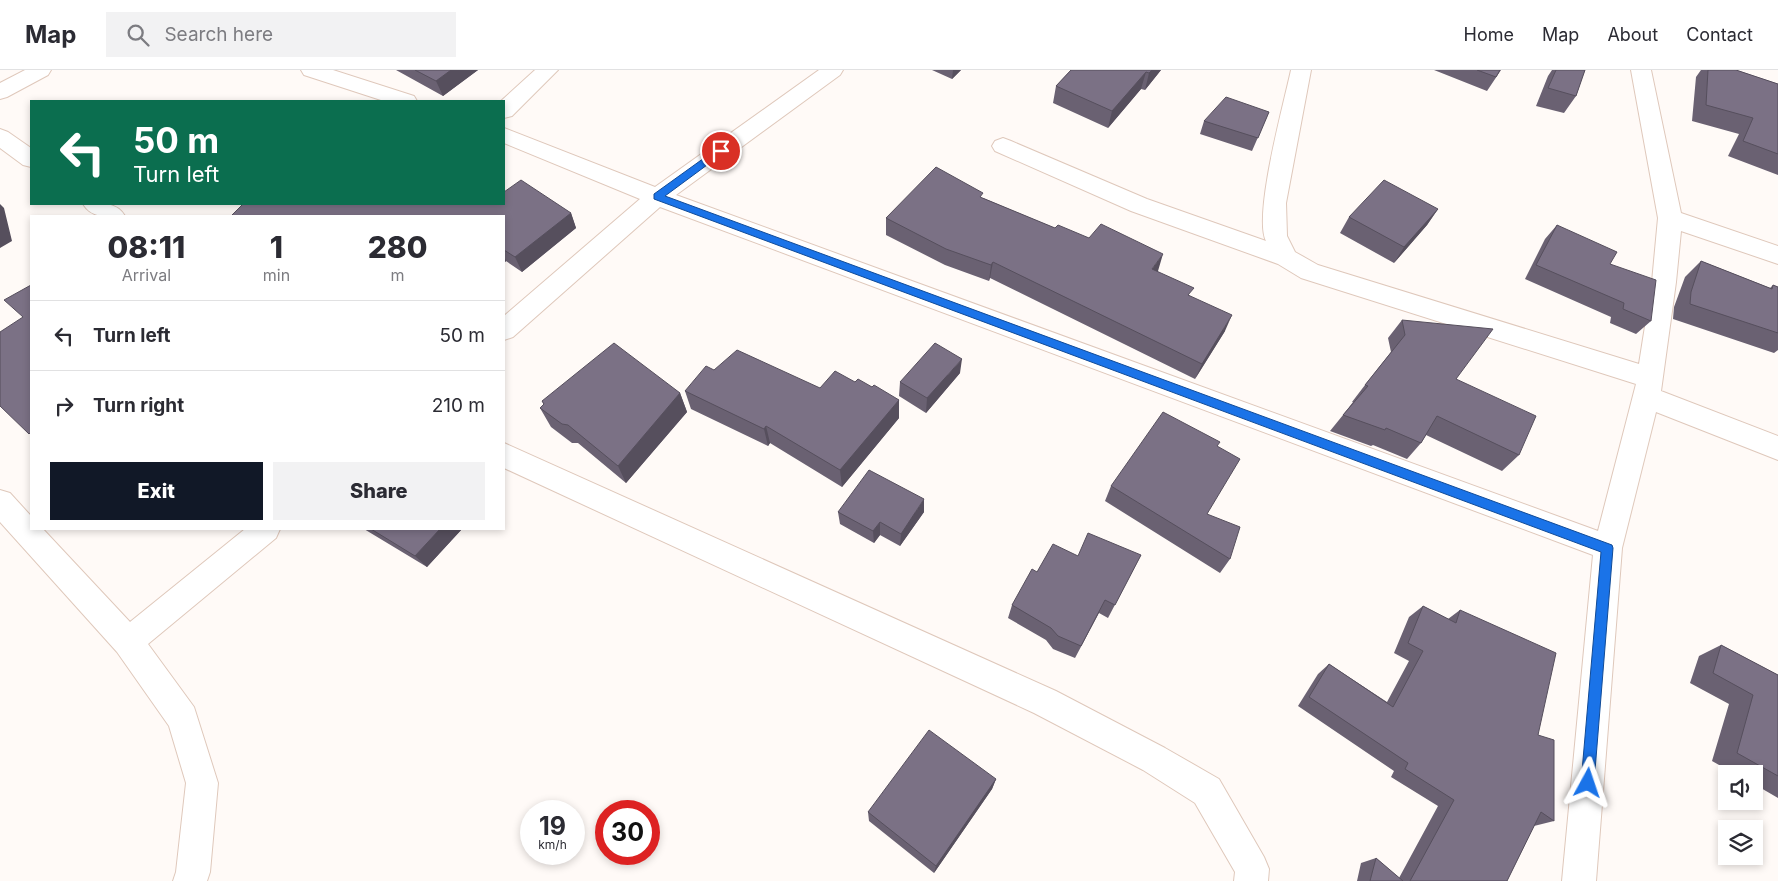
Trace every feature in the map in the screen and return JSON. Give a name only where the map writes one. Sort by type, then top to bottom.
[{"type":"street","points":[[0,92],[41,70]]},
{"type":"street","points":[[311,70],[403,100]]},
{"type":"street","points":[[505,111],[548,70]]},
{"type":"street","points":[[505,329],[657,197],[833,70]]},
{"type":"street","points":[[1286,258],[1275,236],[1274,203],[1301,70]]},
{"type":"street","points":[[1579,881],[1608,548],[1649,387],[1664,282],[1670,218],[1641,70]]},
{"type":"street","points":[[505,134],[657,197],[1608,548]]},
{"type":"street","points":[[0,137],[30,158]]},
{"type":"street","points":[[1003,146],[1139,205],[1286,258],[1310,272],[1649,387],[1778,448]]},
{"type":"street","points":[[96,205],[112,215]]},
{"type":"street","points":[[1670,218],[1778,255]]},
{"type":"street","points":[[505,455],[1045,702],[1154,759],[1207,791],[1252,869],[1251,881]]},
{"type":"street","points":[[0,502],[128,642],[183,718],[202,783],[190,881]]},
{"type":"street","points":[[128,642],[265,530]]},
{"type":"building","points":[[415,70],[451,70],[436,81]]},
{"type":"building","points":[[1071,70],[1152,70],[1149,73],[1146,72],[1112,111],[1056,86]]},
{"type":"building","points":[[1477,70],[1500,70],[1496,77]]},
{"type":"building","points":[[1556,70],[1585,70],[1576,96],[1548,88]]},
{"type":"building","points":[[1708,70],[1736,70],[1778,84],[1778,154],[1743,141],[1753,118],[1706,105]]},
{"type":"building","points":[[1226,97],[1269,112],[1258,138],[1204,121]]},
{"type":"building","points":[[936,167],[983,193],[980,197],[1055,228],[1058,225],[1089,238],[1101,224],[1163,254],[1152,269],[1194,288],[1188,295],[1232,315],[1202,364],[993,262],[991,265],[946,249],[886,218]]},
{"type":"building","points":[[521,180],[571,213],[515,257],[505,251],[505,215],[232,215],[242,205],[505,205],[505,191]]},
{"type":"building","points":[[1384,180],[1438,209],[1404,247],[1349,217]]},
{"type":"building","points":[[1557,225],[1617,252],[1610,264],[1656,280],[1651,321],[1623,309],[1624,303],[1536,265]]},
{"type":"building","points":[[1701,261],[1772,289],[1773,285],[1778,287],[1778,333],[1690,304],[1691,292]]},
{"type":"building","points":[[30,286],[29,434],[0,406],[0,332],[23,317],[4,300]]},
{"type":"building","points":[[1402,320],[1493,329],[1456,379],[1536,416],[1519,455],[1437,416],[1421,443],[1386,428],[1385,430],[1343,415],[1368,386],[1365,385],[1405,335]]},
{"type":"building","points":[[614,343],[680,393],[618,466],[568,425],[562,424],[540,408],[544,404],[542,401]]},
{"type":"building","points":[[935,343],[962,359],[927,398],[900,382]]},
{"type":"building","points":[[737,350],[820,388],[835,371],[855,382],[858,379],[872,387],[874,385],[899,400],[840,470],[766,426],[764,429],[685,391],[706,366],[714,370]]},
{"type":"building","points":[[1163,412],[1220,442],[1217,446],[1240,459],[1207,514],[1240,527],[1230,559],[1111,486]]},
{"type":"building","points":[[869,470],[924,499],[901,534],[880,522],[873,531],[838,512]]},
{"type":"building","points":[[373,530],[439,530],[415,556]]},
{"type":"building","points":[[1088,533],[1141,555],[1115,605],[1105,600],[1081,646],[1058,636],[1051,628],[1012,605],[1032,569],[1037,572],[1053,544],[1078,556]]},
{"type":"building","points":[[1423,606],[1456,623],[1460,610],[1556,653],[1538,735],[1554,740],[1554,821],[1541,812],[1507,881],[1410,881],[1454,800],[1405,769],[1408,763],[1309,697],[1329,664],[1393,707],[1423,651],[1408,643]]},
{"type":"building","points":[[1721,645],[1778,675],[1778,776],[1763,768],[1763,765],[1758,765],[1737,753],[1753,695],[1713,673]]},
{"type":"building","points":[[929,730],[996,779],[936,866],[868,812]]},
{"type":"building","points":[[1376,858],[1403,881],[1370,881]]},
{"type":"route","points":[[721,151],[657,197],[1187,391],[1608,548],[1588,783]]}]
